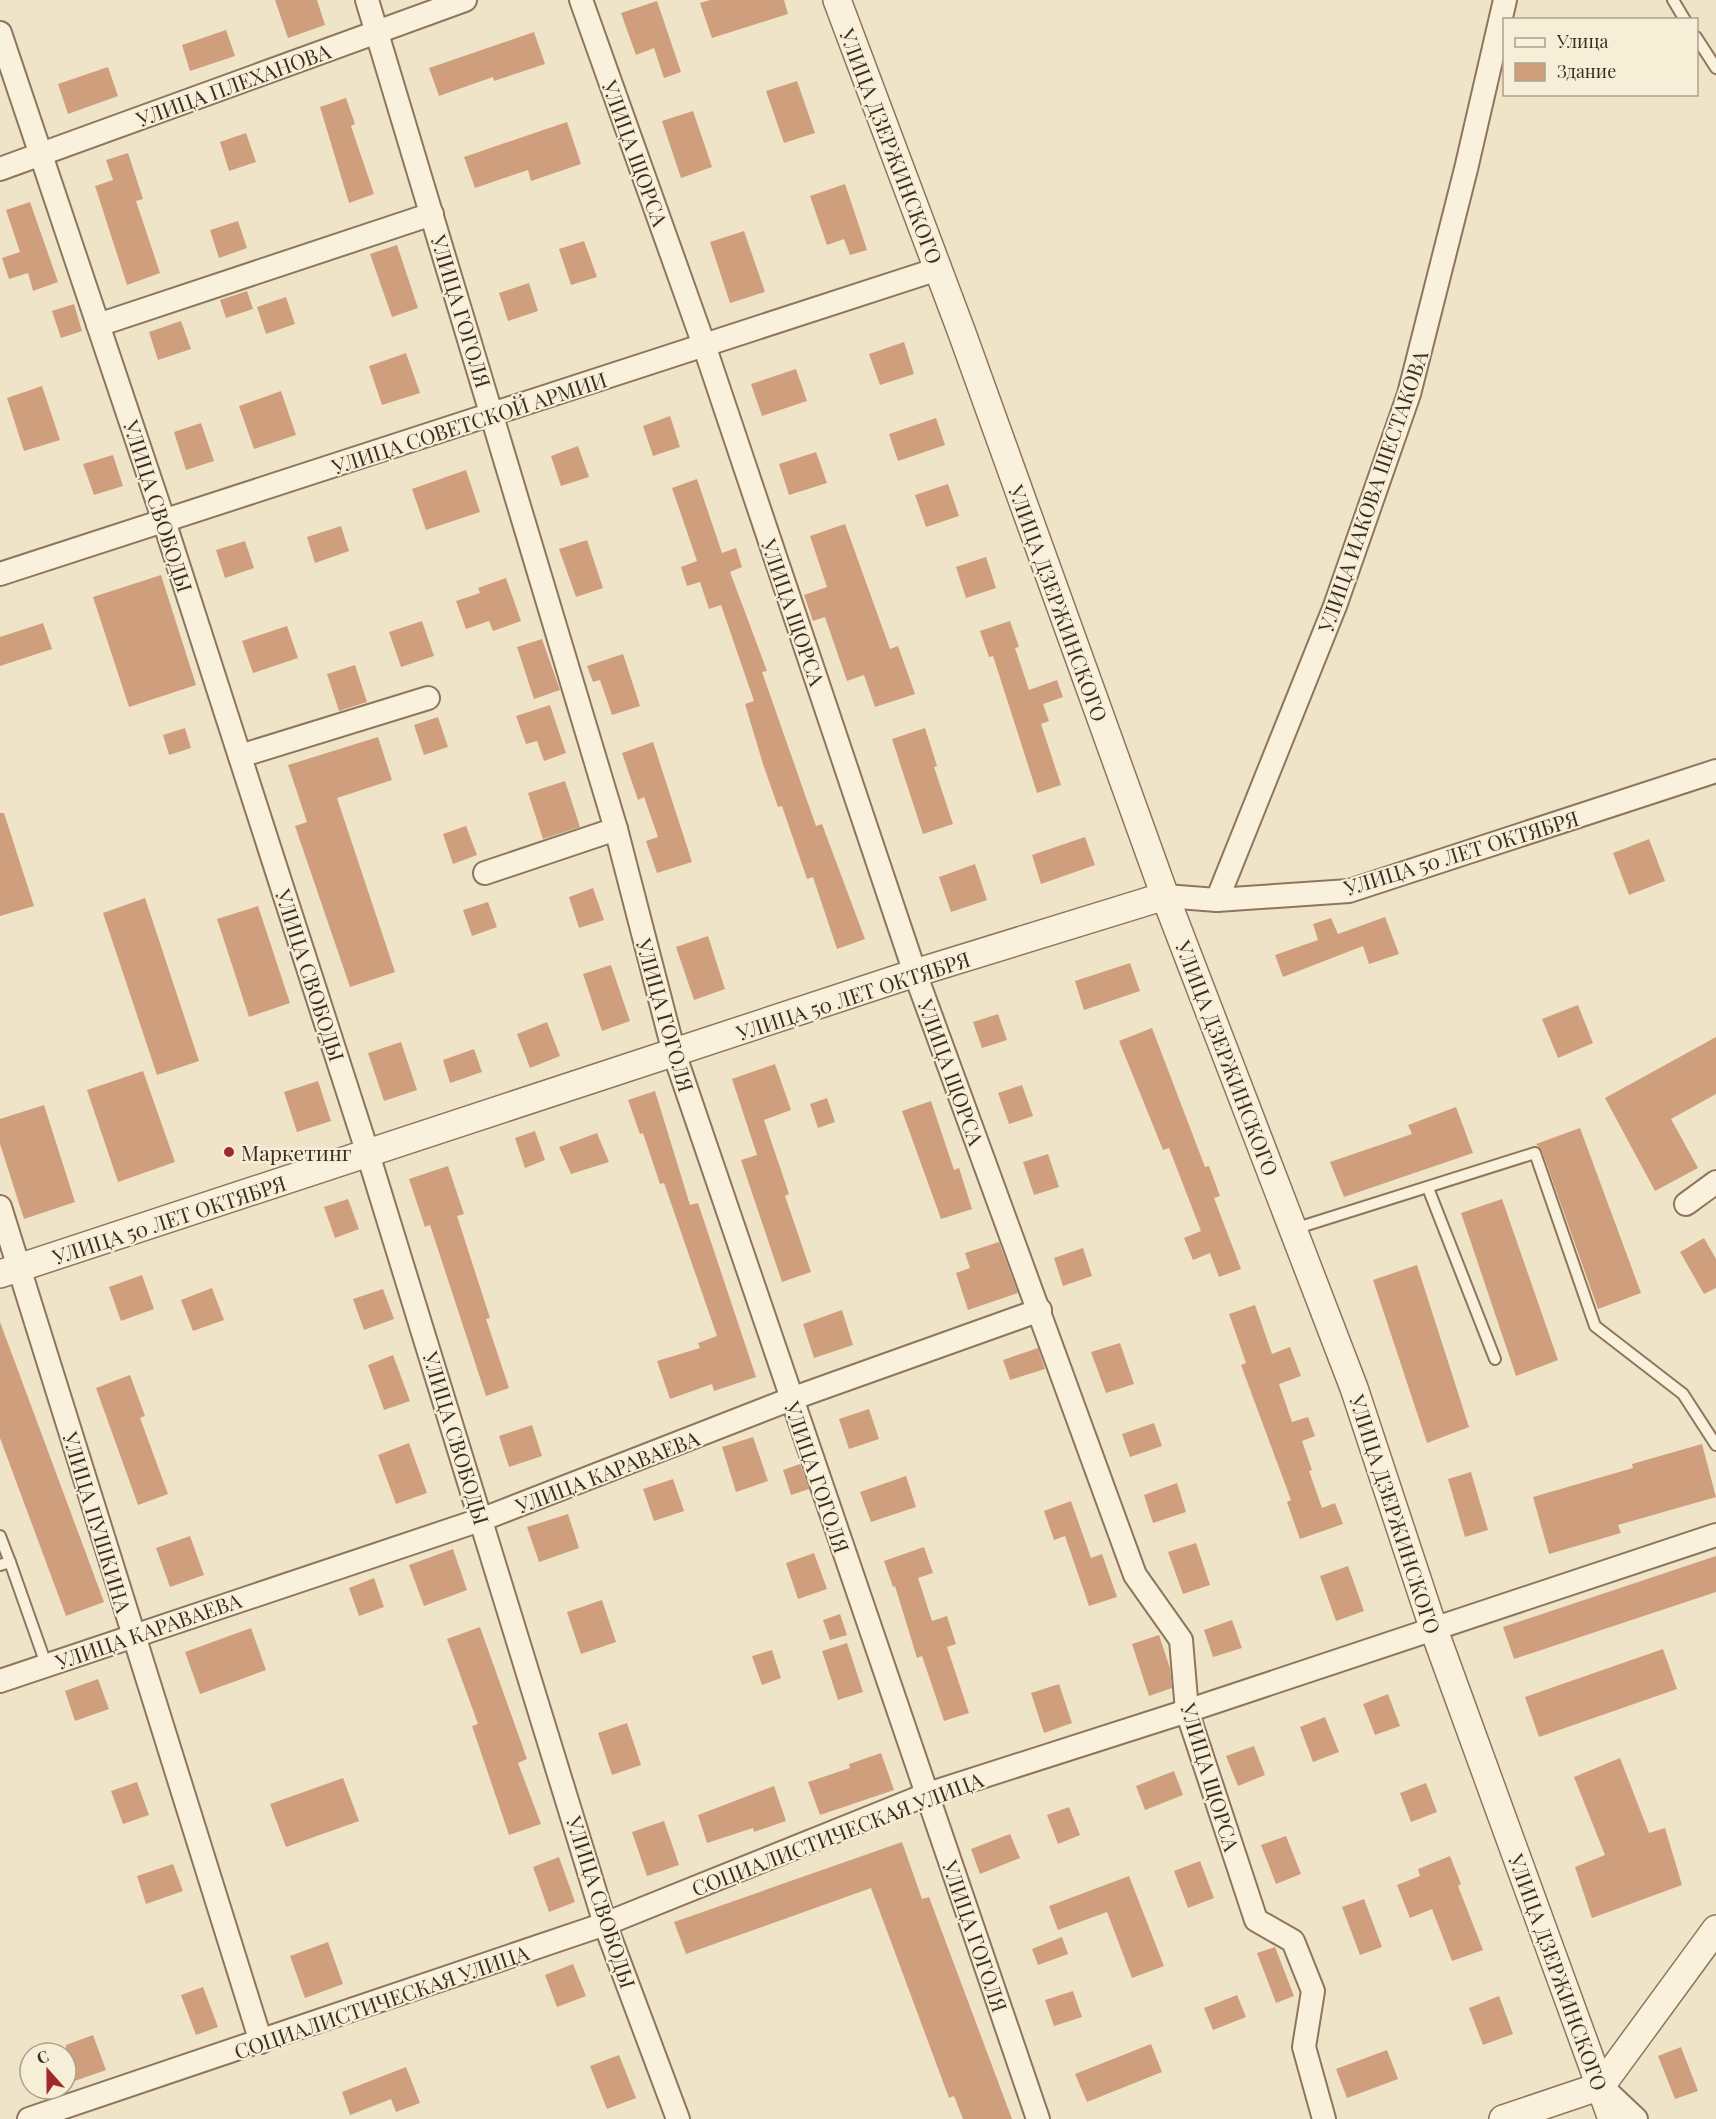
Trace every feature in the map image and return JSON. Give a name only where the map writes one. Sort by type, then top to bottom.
[{"type":"street","name":"УЛИЦА ГОГОЛЯ","points":[[367,0],[616,829],[674,1053],[1038,2119]]},
{"type":"street","name":"УЛИЦА ПЛЕХАНОВА","points":[[0,169],[41,156],[376,30],[465,0]]},
{"type":"street","name":"УЛИЦА ЩОРСА","points":[[581,0],[704,345],[915,974],[1040,1310],[1135,1575],[1181,1640],[1187,1712],[1256,1920],[1293,1941],[1313,1991],[1304,2047],[1324,2119]]},
{"type":"street","name":"УЛИЦА ДЗЕРЖИНСКОГО","points":[[837,0],[938,269],[1165,896],[1354,1388],[1434,1630],[1612,2119]]},
{"type":"street","name":"УЛИЦА ИАКОВА ШЕСТАКОВА","points":[[1217,900],[1335,606],[1409,394],[1466,170],[1505,0]]},
{"type":"street","name":"УЛИЦА СВОБОДЫ","points":[[0,33],[164,521],[368,1154],[483,1519],[605,1924],[678,2119]]},
{"type":"street","points":[[98,325],[432,214]]},
{"type":"street","name":"УЛИЦА СОВЕТСКОЙ АРМИИ","points":[[0,574],[938,269]]},
{"type":"street","points":[[240,756],[428,698]]},
{"type":"street","name":"УЛИЦА 50 ЛЕТ ОКТЯБРЯ","points":[[10,1271],[915,974],[1165,896],[1217,900],[1349,891],[1716,771]]},
{"type":"street","points":[[484,873],[616,829]]},
{"type":"street","points":[[1686,1204],[1716,1182]]},
{"type":"street","name":"УЛИЦА ПУШКИНА","points":[[0,1208],[10,1271],[134,1634],[261,2042]]},
{"type":"street","name":"УЛИЦА КАРАВАЕВА","points":[[0,1681],[134,1634],[483,1519],[791,1399],[1040,1310]]},
{"type":"street","name":"СОЦИАЛИСТИЧЕСКАЯ УЛИЦА","points":[[29,2119],[605,1924],[928,1794],[1187,1712],[1716,1535]]},
{"type":"street","points":[[1503,2119],[1601,2086],[1716,1929]]},
{"type":"street","points":[[1601,2086],[1636,2119]]},
{"type":"lane","points":[[1673,0],[1684,18]]},
{"type":"lane","points":[[1698,41],[1716,68]]},
{"type":"lane","points":[[1294,1230],[1534,1153],[1594,1326],[1683,1394],[1716,1444]]},
{"type":"lane","points":[[1428,1188],[1496,1359]]},
{"type":"lane","points":[[0,1536],[5,1564],[46,1664]]},
{"type":"building","points":[[275,0],[317,0],[325,25],[288,38]]},
{"type":"building","points":[[710,0],[784,0],[788,14],[712,38],[700,3]]},
{"type":"building","points":[[657,1],[681,72],[664,78],[654,48],[636,55],[621,13]]},
{"type":"building","points":[[226,30],[235,56],[190,71],[182,45]]},
{"type":"building","points":[[534,32],[545,64],[494,81],[493,77],[439,96],[429,68]]},
{"type":"building","points":[[108,67],[118,96],[68,114],[58,84]]},
{"type":"building","points":[[797,81],[815,133],[784,143],[766,91]]},
{"type":"building","points":[[346,98],[355,124],[351,126],[374,194],[349,203],[320,107]]},
{"type":"building","points":[[693,111],[712,167],[681,178],[662,121]]},
{"type":"building","points":[[567,122],[581,164],[531,181],[528,170],[475,188],[464,157]]},
{"type":"building","points":[[246,133],[256,162],[229,171],[220,142]]},
{"type":"building","points":[[128,153],[143,199],[136,201],[160,273],[127,285],[95,186],[113,180],[106,160]]},
{"type":"building","points":[[845,184],[867,250],[850,255],[844,239],[827,245],[810,196]]},
{"type":"building","points":[[30,202],[58,282],[33,291],[28,273],[9,279],[2,258],[20,252],[6,210]]},
{"type":"building","points":[[238,221],[247,248],[219,258],[210,230]]},
{"type":"building","points":[[744,231],[765,292],[730,303],[710,242]]},
{"type":"building","points":[[584,241],[597,277],[571,285],[559,249]]},
{"type":"building","points":[[397,245],[418,308],[392,317],[370,254]]},
{"type":"building","points":[[529,283],[538,311],[508,321],[499,293]]},
{"type":"building","points":[[247,291],[253,309],[226,318],[220,300]]},
{"type":"building","points":[[286,297],[295,324],[266,334],[257,307]]},
{"type":"building","points":[[74,304],[82,331],[61,338],[52,311]]},
{"type":"building","points":[[181,321],[191,349],[158,360],[149,332]]},
{"type":"building","points":[[904,342],[914,374],[880,385],[869,354]]},
{"type":"building","points":[[406,353],[420,393],[382,405],[369,366]]},
{"type":"building","points":[[796,369],[807,401],[762,416],[751,384]]},
{"type":"building","points":[[42,386],[60,440],[24,451],[7,398]]},
{"type":"building","points":[[281,391],[296,435],[254,449],[239,406]]},
{"type":"building","points":[[670,416],[680,447],[653,456],[643,426]]},
{"type":"building","points":[[936,418],[945,445],[898,461],[889,434]]},
{"type":"building","points":[[201,423],[214,461],[186,470],[174,432]]},
{"type":"building","points":[[578,446],[589,477],[561,486],[551,456]]},
{"type":"building","points":[[816,452],[827,483],[789,495],[779,464]]},
{"type":"building","points":[[113,455],[123,486],[94,495],[83,464]]},
{"type":"building","points":[[466,470],[480,512],[426,530],[412,489]]},
{"type":"building","points":[[697,479],[722,553],[736,548],[742,567],[730,572],[767,671],[762,672],[816,826],[822,824],[865,939],[837,949],[813,877],[807,879],[782,806],[778,807],[763,764],[745,704],[754,701],[721,605],[709,609],[700,582],[687,586],[681,567],[697,561],[672,488]]},
{"type":"building","points":[[948,484],[959,516],[926,527],[915,495]]},
{"type":"building","points":[[845,524],[890,649],[898,646],[915,694],[875,707],[864,675],[847,681],[825,617],[813,621],[804,595],[827,587],[810,536]]},
{"type":"building","points":[[341,526],[349,551],[315,563],[307,537]]},
{"type":"building","points":[[587,540],[603,588],[576,597],[559,549]]},
{"type":"building","points":[[245,541],[254,568],[225,578],[216,550]]},
{"type":"building","points":[[986,557],[996,588],[966,598],[956,567]]},
{"type":"building","points":[[161,575],[196,685],[129,707],[93,597]]},
{"type":"building","points":[[506,578],[521,621],[493,631],[489,621],[466,629],[456,601],[480,593],[478,588]]},
{"type":"building","points":[[422,621],[434,656],[401,667],[389,632]]},
{"type":"building","points":[[1010,621],[1019,647],[1015,648],[1029,690],[1057,680],[1063,697],[1043,704],[1049,721],[1041,724],[1061,785],[1037,793],[993,656],[989,657],[980,631]]},
{"type":"building","points":[[43,623],[52,649],[0,666],[0,637]]},
{"type":"building","points":[[287,626],[298,658],[253,673],[242,641]]},
{"type":"building","points":[[542,639],[560,690],[534,699],[517,647]]},
{"type":"building","points":[[623,654],[640,706],[612,715],[600,680],[593,682],[587,666]]},
{"type":"building","points":[[355,665],[367,702],[339,711],[327,674]]},
{"type":"building","points":[[550,705],[566,753],[544,761],[537,741],[526,744],[516,716]]},
{"type":"building","points":[[438,717],[448,747],[424,755],[414,725]]},
{"type":"building","points":[[185,728],[191,748],[169,755],[163,735]]},
{"type":"building","points":[[925,728],[937,766],[934,767],[953,824],[923,834],[892,739]]},
{"type":"building","points":[[378,737],[392,780],[337,798],[395,972],[350,987],[295,826],[307,822],[288,765]]},
{"type":"building","points":[[653,742],[692,862],[657,873],[646,841],[658,837],[644,797],[638,800],[622,753]]},
{"type":"building","points":[[565,781],[580,827],[543,839],[528,793]]},
{"type":"building","points":[[0,813],[4,813],[34,906],[0,916]]},
{"type":"building","points":[[466,826],[477,855],[453,864],[443,834]]},
{"type":"building","points":[[1085,837],[1095,865],[1041,884],[1032,855]]},
{"type":"building","points":[[1649,839],[1665,881],[1629,895],[1613,853]]},
{"type":"building","points":[[975,864],[987,900],[951,912],[939,877]]},
{"type":"building","points":[[593,888],[604,920],[579,928],[569,897]]},
{"type":"building","points":[[145,898],[199,1061],[157,1075],[103,913]]},
{"type":"building","points":[[488,902],[497,927],[472,936],[463,910]]},
{"type":"building","points":[[258,906],[290,1003],[249,1017],[217,919]]},
{"type":"building","points":[[1385,917],[1399,954],[1369,964],[1363,946],[1283,977],[1275,955],[1318,940],[1313,924],[1331,918],[1338,934]]},
{"type":"building","points":[[708,936],[725,989],[694,1000],[676,947]]},
{"type":"building","points":[[1130,963],[1140,991],[1084,1010],[1075,981]]},
{"type":"building","points":[[611,965],[630,1021],[602,1031],[583,974]]},
{"type":"building","points":[[1578,1005],[1593,1043],[1558,1058],[1542,1019]]},
{"type":"building","points":[[998,1014],[1007,1040],[982,1048],[973,1022]]},
{"type":"building","points":[[547,1022],[560,1056],[530,1068],[517,1034]]},
{"type":"building","points":[[1152,1028],[1205,1167],[1209,1166],[1220,1196],[1214,1198],[1241,1269],[1219,1277],[1210,1253],[1193,1260],[1184,1238],[1201,1231],[1169,1148],[1163,1150],[1119,1041]]},
{"type":"building","points":[[1716,1037],[1716,1094],[1671,1119],[1698,1168],[1655,1191],[1605,1098]]},
{"type":"building","points":[[401,1042],[417,1090],[384,1101],[368,1053]]},
{"type":"building","points":[[474,1049],[482,1072],[450,1083],[443,1060]]},
{"type":"building","points":[[775,1064],[791,1110],[764,1120],[789,1194],[785,1196],[811,1272],[782,1282],[741,1160],[757,1155],[732,1079]]},
{"type":"building","points":[[143,1071],[175,1162],[118,1182],[87,1090]]},
{"type":"building","points":[[318,1081],[331,1121],[297,1132],[284,1092]]},
{"type":"building","points":[[1022,1085],[1033,1116],[1009,1124],[998,1093]]},
{"type":"building","points":[[655,1091],[690,1205],[698,1203],[756,1377],[714,1391],[712,1384],[670,1399],[657,1361],[700,1348],[698,1343],[717,1336],[664,1183],[660,1184],[643,1133],[640,1134],[628,1100]]},
{"type":"building","points":[[827,1098],[835,1122],[818,1128],[810,1104]]},
{"type":"building","points":[[931,1101],[954,1170],[959,1168],[972,1209],[941,1219],[902,1111]]},
{"type":"building","points":[[44,1105],[75,1202],[24,1219],[0,1144],[0,1119]]},
{"type":"building","points":[[1456,1107],[1473,1153],[1344,1197],[1330,1162],[1412,1134],[1408,1125]]},
{"type":"building","points":[[1580,1128],[1641,1293],[1598,1309],[1542,1151],[1536,1144]]},
{"type":"building","points":[[535,1131],[545,1160],[525,1168],[515,1138]]},
{"type":"building","points":[[597,1133],[609,1162],[571,1174],[559,1147]]},
{"type":"building","points":[[1048,1154],[1059,1187],[1034,1195],[1023,1162]]},
{"type":"building","points":[[448,1166],[464,1214],[457,1216],[490,1318],[486,1319],[509,1388],[486,1396],[430,1225],[425,1227],[409,1179]]},
{"type":"building","points":[[348,1199],[359,1229],[335,1238],[324,1207]]},
{"type":"building","points":[[1502,1199],[1558,1360],[1516,1376],[1461,1213]]},
{"type":"building","points":[[1704,1238],[1716,1259],[1716,1288],[1704,1294],[1680,1252]]},
{"type":"building","points":[[999,1242],[1018,1293],[968,1310],[956,1273],[970,1268],[965,1253]]},
{"type":"building","points":[[1083,1248],[1092,1276],[1063,1286],[1054,1258]]},
{"type":"building","points":[[1417,1265],[1469,1427],[1427,1443],[1373,1280]]},
{"type":"building","points":[[142,1275],[154,1309],[121,1321],[109,1287]]},
{"type":"building","points":[[212,1288],[224,1320],[193,1331],[181,1300]]},
{"type":"building","points":[[383,1289],[394,1319],[364,1330],[353,1299]]},
{"type":"building","points":[[1255,1305],[1272,1354],[1290,1347],[1301,1376],[1279,1384],[1292,1422],[1308,1417],[1315,1436],[1302,1441],[1312,1470],[1309,1471],[1322,1508],[1335,1503],[1343,1524],[1300,1539],[1287,1502],[1291,1500],[1241,1365],[1246,1363],[1229,1314]]},
{"type":"building","points":[[842,1310],[853,1345],[814,1358],[803,1324]]},
{"type":"building","points":[[0,1322],[104,1602],[66,1616],[0,1438]]},
{"type":"building","points":[[1120,1343],[1134,1384],[1106,1393],[1091,1352]]},
{"type":"building","points":[[1038,1348],[1045,1369],[1010,1380],[1003,1360]]},
{"type":"building","points":[[393,1355],[410,1401],[384,1410],[368,1365]]},
{"type":"building","points":[[130,1375],[145,1416],[140,1418],[168,1494],[138,1505],[96,1388]]},
{"type":"building","points":[[869,1409],[879,1439],[849,1449],[839,1419]]},
{"type":"building","points":[[1154,1423],[1162,1446],[1130,1457],[1122,1434]]},
{"type":"building","points":[[532,1425],[542,1456],[509,1467],[499,1436]]},
{"type":"building","points":[[753,1437],[768,1481],[736,1492],[722,1447]]},
{"type":"building","points":[[409,1443],[427,1493],[396,1504],[378,1455]]},
{"type":"building","points":[[1702,1444],[1716,1497],[1618,1525],[1621,1533],[1549,1554],[1533,1497],[1633,1468],[1632,1464]]},
{"type":"building","points":[[800,1464],[809,1489],[791,1495],[783,1470]]},
{"type":"building","points":[[1471,1472],[1488,1530],[1465,1537],[1448,1479]]},
{"type":"building","points":[[906,1476],[916,1507],[871,1522],[860,1492]]},
{"type":"building","points":[[673,1479],[684,1511],[654,1521],[643,1489]]},
{"type":"building","points":[[1177,1483],[1186,1512],[1153,1523],[1144,1495]]},
{"type":"building","points":[[1071,1501],[1091,1558],[1102,1554],[1117,1597],[1089,1606],[1065,1536],[1054,1540],[1044,1511]]},
{"type":"building","points":[[568,1514],[579,1548],[539,1562],[527,1527]]},
{"type":"building","points":[[190,1536],[204,1575],[170,1587],[156,1548]]},
{"type":"building","points":[[1196,1543],[1210,1585],[1183,1594],[1168,1552]]},
{"type":"building","points":[[924,1547],[933,1573],[918,1578],[932,1621],[947,1616],[956,1644],[947,1647],[969,1713],[944,1721],[922,1656],[917,1658],[895,1586],[893,1587],[884,1561]]},
{"type":"building","points":[[453,1549],[467,1590],[424,1606],[409,1565]]},
{"type":"building","points":[[814,1553],[827,1589],[798,1599],[786,1563]]},
{"type":"building","points":[[1716,1556],[1716,1592],[1514,1659],[1503,1627]]},
{"type":"building","points":[[1348,1566],[1364,1611],[1336,1621],[1320,1576]]},
{"type":"building","points":[[374,1578],[384,1607],[359,1616],[349,1588]]},
{"type":"building","points":[[602,1600],[616,1642],[581,1654],[567,1612]]},
{"type":"building","points":[[840,1614],[847,1635],[830,1640],[823,1620]]},
{"type":"building","points":[[1232,1620],[1242,1648],[1213,1657],[1204,1630]]},
{"type":"building","points":[[480,1627],[527,1759],[518,1763],[541,1824],[509,1835],[472,1726],[478,1724],[447,1639]]},
{"type":"building","points":[[251,1628],[266,1670],[200,1694],[185,1652]]},
{"type":"building","points":[[1159,1635],[1170,1668],[1172,1688],[1149,1696],[1132,1644]]},
{"type":"building","points":[[847,1643],[863,1692],[838,1700],[822,1651]]},
{"type":"building","points":[[1663,1649],[1677,1689],[1539,1737],[1525,1697]]},
{"type":"building","points":[[772,1650],[781,1678],[762,1685],[752,1656]]},
{"type":"building","points":[[98,1679],[109,1709],[75,1721],[65,1691]]},
{"type":"building","points":[[1059,1684],[1072,1723],[1044,1733],[1031,1693]]},
{"type":"building","points":[[1388,1694],[1400,1726],[1375,1735],[1363,1704]]},
{"type":"building","points":[[1325,1717],[1339,1752],[1313,1762],[1300,1727]]},
{"type":"building","points":[[627,1723],[641,1765],[612,1775],[598,1733]]},
{"type":"building","points":[[1254,1746],[1265,1775],[1238,1786],[1226,1756]]},
{"type":"building","points":[[881,1753],[894,1790],[820,1815],[808,1782],[850,1768],[849,1764]]},
{"type":"building","points":[[1620,1758],[1649,1833],[1665,1828],[1682,1885],[1592,1918],[1575,1867],[1605,1855],[1574,1777]]},
{"type":"building","points":[[1174,1771],[1183,1795],[1145,1810],[1136,1786]]},
{"type":"building","points":[[343,1778],[359,1821],[286,1847],[270,1804]]},
{"type":"building","points":[[137,1782],[149,1815],[123,1824],[111,1791]]},
{"type":"building","points":[[1426,1783],[1437,1812],[1411,1822],[1400,1793]]},
{"type":"building","points":[[774,1786],[786,1821],[754,1832],[753,1828],[707,1843],[698,1815]]},
{"type":"building","points":[[1069,1807],[1080,1835],[1058,1844],[1047,1815]]},
{"type":"building","points":[[664,1821],[679,1865],[647,1876],[632,1832]]},
{"type":"building","points":[[1010,1834],[1020,1858],[980,1874],[971,1849]]},
{"type":"building","points":[[1286,1836],[1301,1874],[1276,1884],[1261,1845]]},
{"type":"building","points":[[902,1842],[922,1899],[929,1897],[1012,2119],[963,2119],[954,2096],[949,2098],[871,1888],[686,1954],[674,1922]]},
{"type":"building","points":[[1450,1856],[1461,1884],[1458,1886],[1483,1950],[1452,1961],[1432,1909],[1410,1918],[1397,1885],[1420,1876],[1418,1869]]},
{"type":"building","points":[[559,1857],[575,1902],[549,1912],[533,1867]]},
{"type":"building","points":[[1200,1861],[1214,1898],[1188,1908],[1174,1871]]},
{"type":"building","points":[[173,1864],[183,1891],[146,1904],[137,1876]]},
{"type":"building","points":[[1129,1876],[1164,1966],[1132,1978],[1107,1912],[1058,1930],[1049,1906]]},
{"type":"building","points":[[1364,1899],[1382,1947],[1360,1955],[1342,1907]]},
{"type":"building","points":[[1062,1937],[1068,1954],[1038,1965],[1032,1949]]},
{"type":"building","points":[[328,1942],[343,1984],[305,1998],[290,1956]]},
{"type":"building","points":[[1275,1947],[1294,1996],[1276,2003],[1257,1953]]},
{"type":"building","points":[[573,1964],[586,1996],[557,2007],[545,1975]]},
{"type":"building","points":[[203,1987],[218,2027],[196,2035],[181,1995]]},
{"type":"building","points":[[1073,1991],[1082,2017],[1054,2026],[1045,2000]]},
{"type":"building","points":[[1237,1995],[1246,2017],[1213,2030],[1204,2008]]},
{"type":"building","points":[[1499,1996],[1513,2034],[1483,2045],[1469,2008]]},
{"type":"building","points":[[93,2035],[106,2070],[78,2080],[77,2041]]},
{"type":"building","points":[[1151,2044],[1162,2072],[1087,2102],[1075,2074]]},
{"type":"building","points":[[1681,2047],[1698,2091],[1675,2099],[1658,2056]]},
{"type":"building","points":[[1387,2050],[1398,2079],[1347,2098],[1336,2069]]},
{"type":"building","points":[[619,2055],[636,2098],[607,2109],[590,2066]]},
{"type":"building","points":[[406,2067],[420,2103],[396,2112],[391,2099],[350,2115],[342,2092]]},
{"type":"place","name":"Маркетинг","points":[[229,1152]]}]
